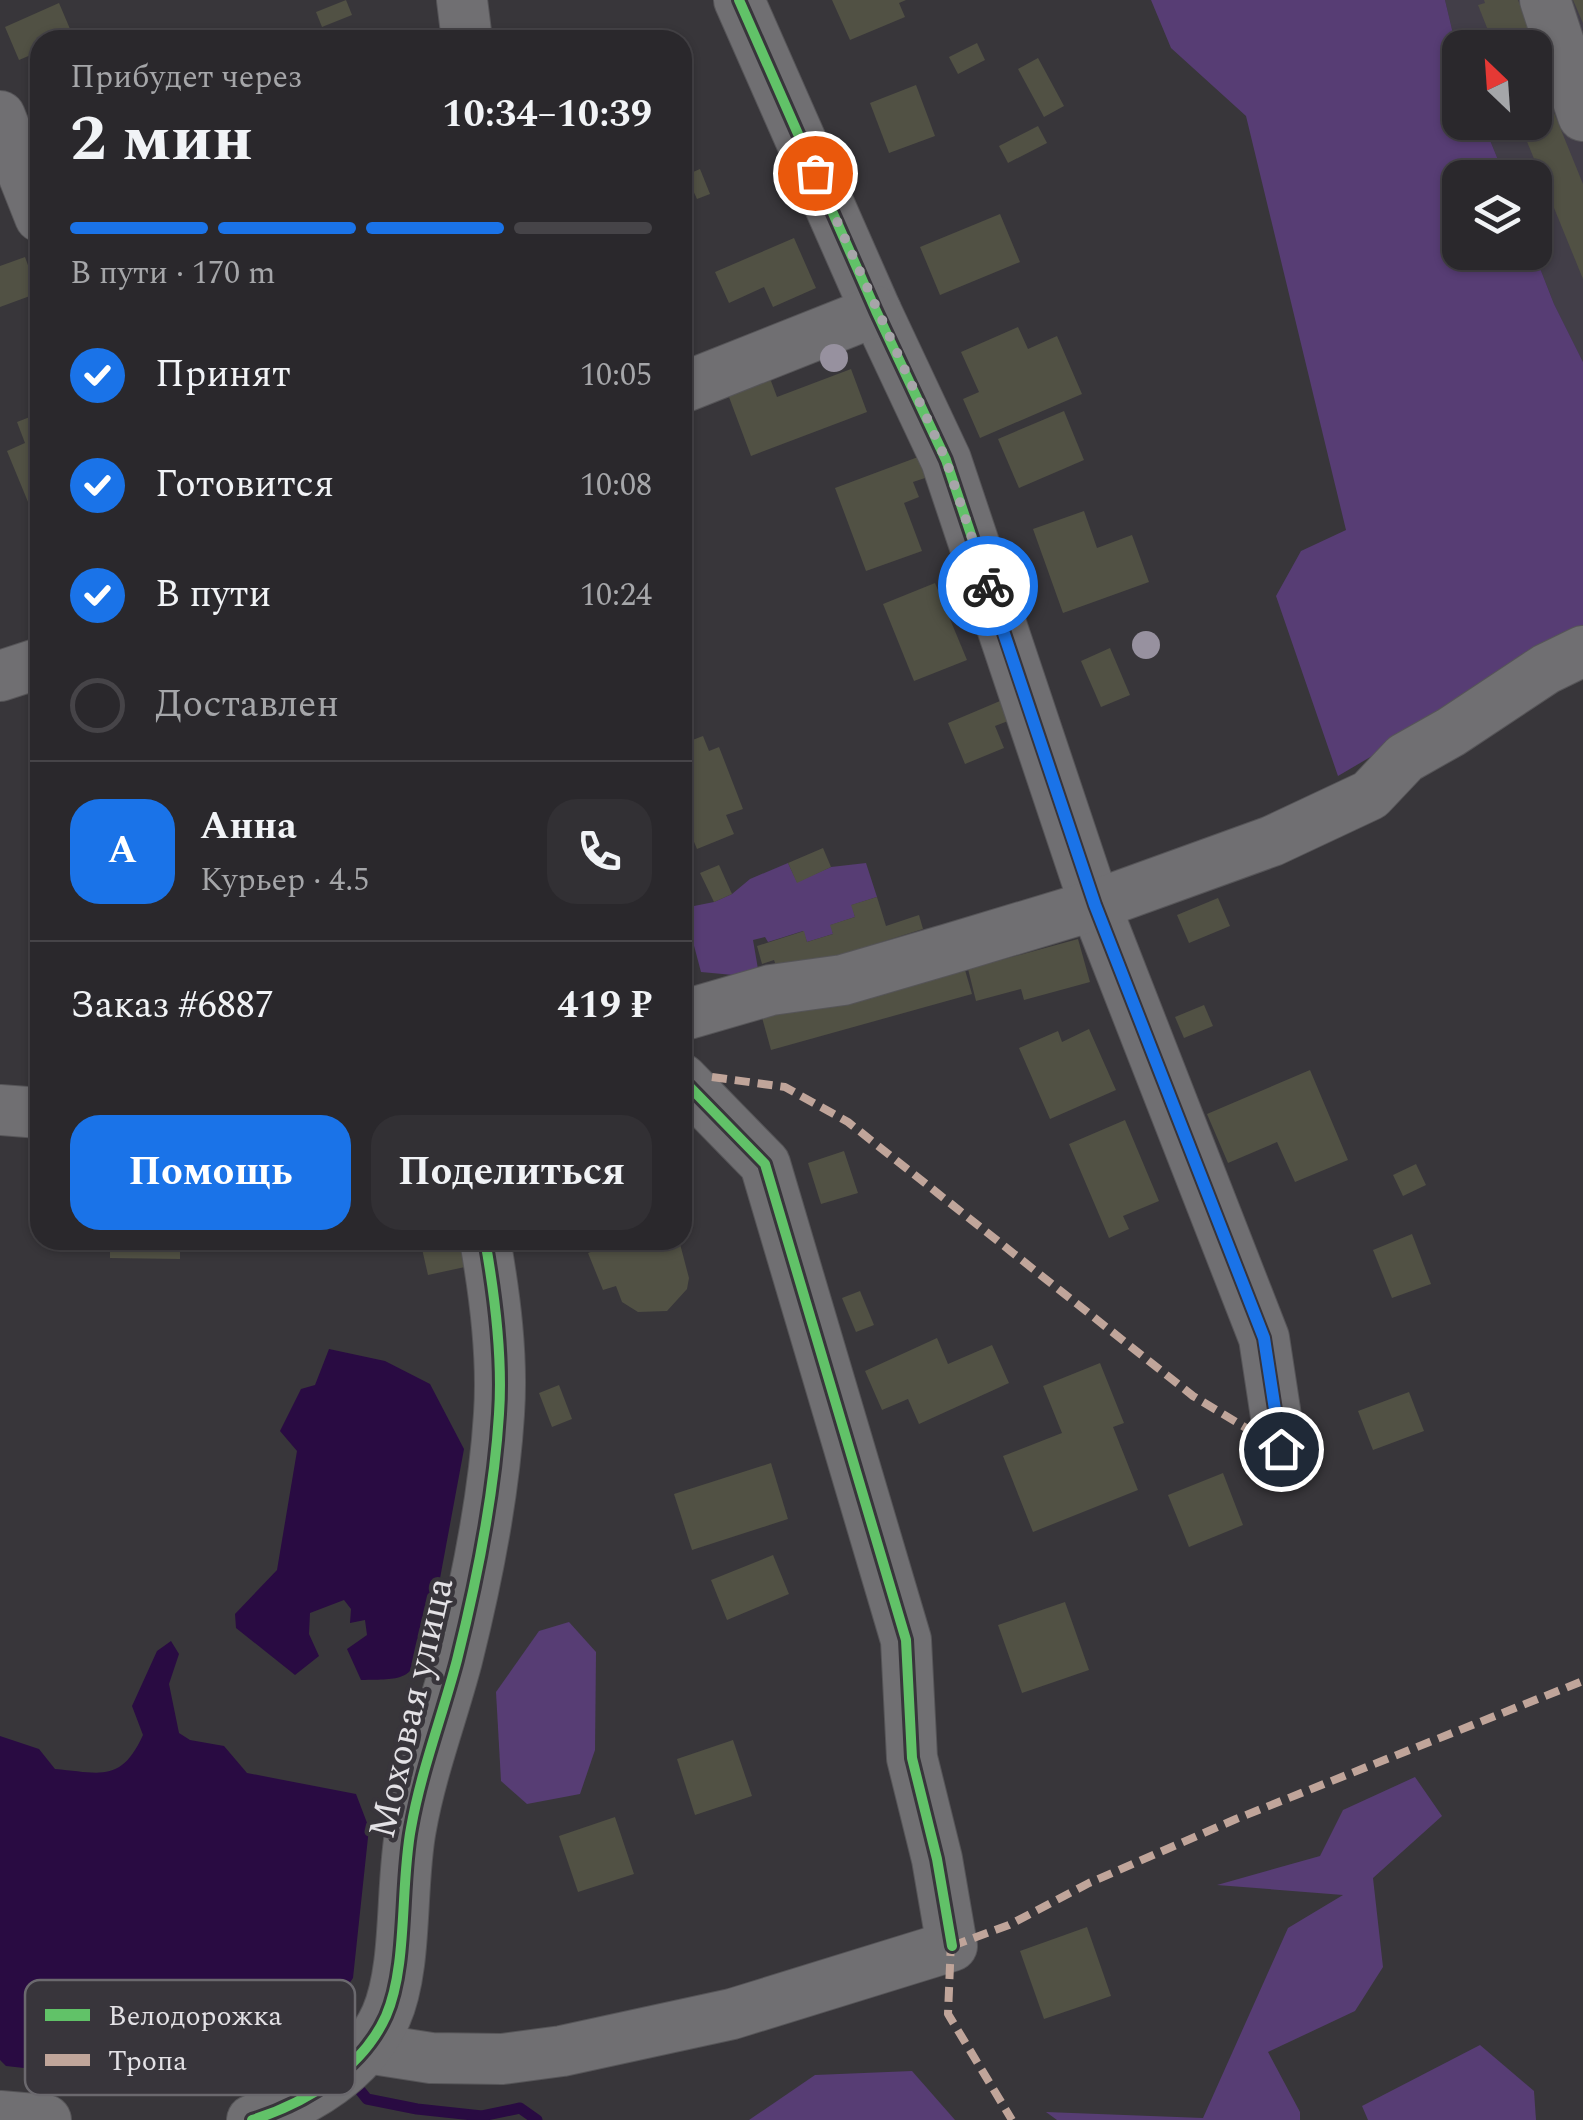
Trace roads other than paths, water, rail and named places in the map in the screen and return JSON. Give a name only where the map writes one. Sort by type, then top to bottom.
[{"type":"street","points":[[462,0],[466,30]]},
{"type":"street","points":[[739,0],[946,460],[1095,905],[1264,1338],[1281,1449]]},
{"type":"street","points":[[1544,0],[1583,116]]},
{"type":"street","points":[[0,116],[30,191]]},
{"type":"street","points":[[692,384],[876,311]]},
{"type":"street","points":[[692,1006],[843,980],[1095,905],[1272,841],[1370,795],[1405,758],[1583,651]]},
{"type":"street","points":[[0,676],[30,666]]},
{"type":"street","points":[[692,1026],[726,1120]]},
{"type":"street","points":[[366,2048],[431,2058],[502,2059],[562,2052],[732,2014],[952,1946],[912,1758],[906,1640],[764,1164],[692,1088]]},
{"type":"street","points":[[0,1110],[30,1112]]},
{"type":"street","name":"Моховая улица","points":[[355,2058],[366,2048],[386,2015],[397,1980],[410,1830],[421,1779],[458,1657],[490,1503],[500,1410],[496,1299],[487,1250]]},
{"type":"street","name":"Моховая улица","points":[[252,2120],[278,2112],[308,2095]]},
{"type":"street","points":[[0,2116],[46,2120]]},
{"type":"waterway","points":[[355,2084],[367,2099],[417,2109],[482,2116],[520,2108],[537,2120]]}]
